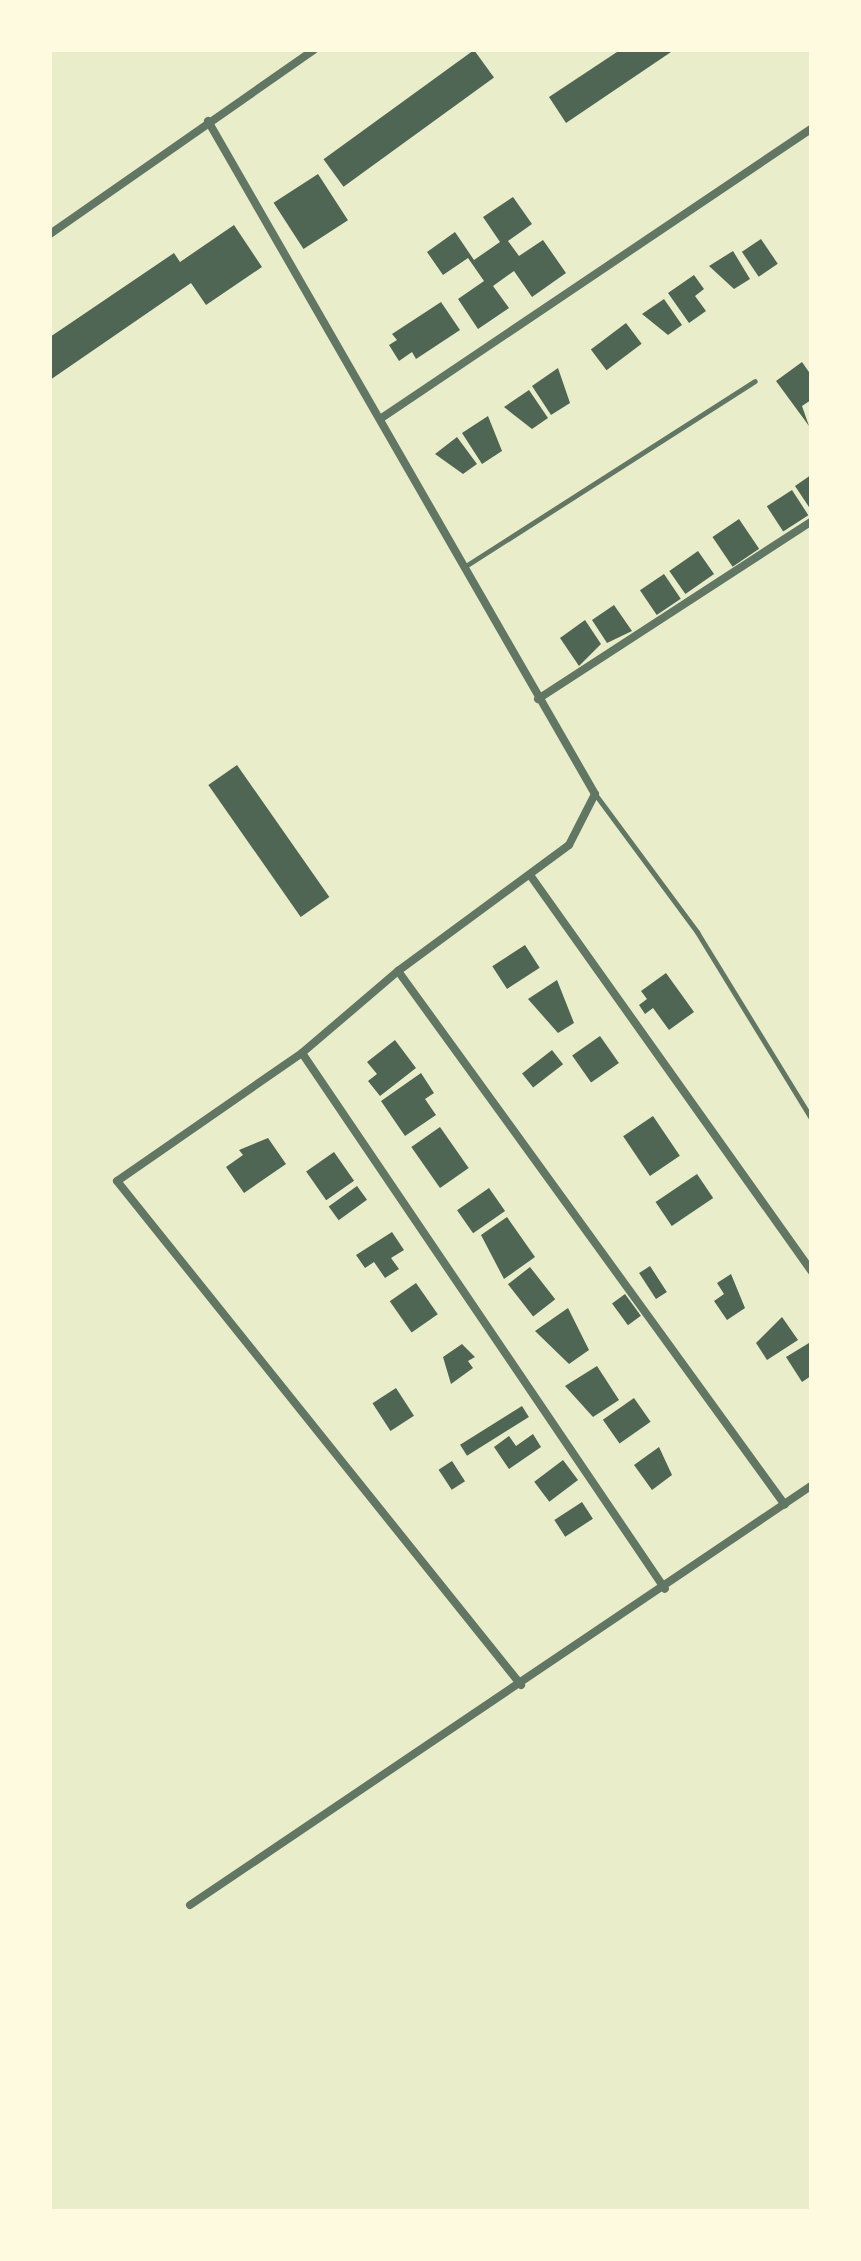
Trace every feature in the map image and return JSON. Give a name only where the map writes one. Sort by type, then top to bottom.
[{"type":"street","points":[[51,230],[314,50]]},
{"type":"street","points":[[208,121],[383,417],[538,699],[595,794],[569,845],[398,971],[302,1053],[117,1181],[521,1685]]},
{"type":"street","points":[[383,417],[811,129]]},
{"type":"street","points":[[538,699],[811,522]]},
{"type":"street","points":[[530,875],[811,1271]]},
{"type":"street","points":[[398,971],[785,1505]]},
{"type":"street","points":[[302,1053],[665,1589]]},
{"type":"street","points":[[190,1905],[665,1589],[811,1486]]},
{"type":"lane","points":[[464,567],[755,381]]},
{"type":"lane","points":[[595,794],[697,932],[811,1118]]},
{"type":"building","points":[[474,50],[494,78],[344,187],[324,159]]},
{"type":"building","points":[[620,50],[674,50],[566,123],[549,97]]},
{"type":"building","points":[[318,174],[348,220],[304,249],[274,203]]},
{"type":"building","points":[[513,197],[532,224],[508,241],[519,256],[543,240],[566,273],[532,297],[514,271],[493,286],[509,308],[478,329],[458,299],[484,281],[468,258],[443,275],[427,252],[455,232],[474,260],[500,242],[483,217]]},
{"type":"building","points":[[234,225],[262,267],[206,305],[191,283],[50,380],[50,337],[174,253],[180,262]]},
{"type":"building","points":[[761,239],[778,264],[759,277],[742,252]]},
{"type":"building","points":[[733,251],[750,279],[734,289],[709,266]]},
{"type":"building","points":[[694,275],[704,289],[695,296],[706,311],[689,323],[668,293]]},
{"type":"building","points":[[664,299],[682,325],[668,335],[642,314]]},
{"type":"building","points":[[441,302],[460,330],[416,359],[412,352],[399,361],[389,345],[397,340],[392,334]]},
{"type":"building","points":[[626,323],[642,344],[607,370],[591,349]]},
{"type":"building","points":[[802,362],[811,375],[811,400],[802,406],[809,426],[776,381]]},
{"type":"building","points":[[558,368],[570,403],[551,415],[532,386]]},
{"type":"building","points":[[529,390],[548,418],[532,429],[504,407]]},
{"type":"building","points":[[488,416],[502,451],[482,464],[462,433]]},
{"type":"building","points":[[457,437],[477,464],[463,474],[435,454]]},
{"type":"building","points":[[811,475],[811,510],[795,486]]},
{"type":"building","points":[[792,490],[808,515],[783,531],[767,506]]},
{"type":"building","points":[[739,519],[759,549],[733,567],[712,537]]},
{"type":"building","points":[[698,551],[714,574],[685,594],[669,571]]},
{"type":"building","points":[[664,574],[681,599],[657,615],[640,590]]},
{"type":"building","points":[[614,605],[632,631],[607,643],[592,620]]},
{"type":"building","points":[[585,620],[601,644],[579,666],[560,638]]},
{"type":"building","points":[[237,765],[329,897],[301,917],[208,785]]},
{"type":"building","points":[[525,945],[540,968],[507,989],[492,966]]},
{"type":"building","points":[[666,973],[694,1012],[669,1030],[653,1008],[645,1014],[639,1005],[647,999],[641,991]]},
{"type":"building","points":[[557,980],[574,1023],[558,1033],[528,999]]},
{"type":"building","points":[[600,1036],[619,1063],[591,1083],[572,1056]]},
{"type":"building","points":[[395,1040],[416,1068],[380,1096],[368,1081],[377,1074],[367,1062]]},
{"type":"building","points":[[552,1050],[563,1064],[533,1088],[522,1073]]},
{"type":"building","points":[[421,1073],[434,1093],[425,1099],[436,1115],[405,1136],[381,1101]]},
{"type":"building","points":[[653,1116],[680,1156],[650,1176],[623,1136]]},
{"type":"building","points":[[440,1127],[469,1168],[440,1188],[411,1147]]},
{"type":"building","points":[[268,1138],[286,1164],[244,1193],[226,1167],[243,1155],[239,1150]]},
{"type":"building","points":[[334,1152],[354,1181],[326,1200],[306,1172]]},
{"type":"building","points":[[697,1174],[713,1198],[672,1226],[656,1202]]},
{"type":"building","points":[[357,1186],[367,1200],[339,1220],[329,1207]]},
{"type":"building","points":[[489,1188],[505,1211],[473,1233],[457,1210]]},
{"type":"building","points":[[507,1217],[535,1257],[504,1279],[481,1235]]},
{"type":"building","points":[[392,1232],[404,1250],[391,1258],[399,1269],[385,1278],[374,1262],[365,1268],[356,1255]]},
{"type":"building","points":[[650,1266],[667,1292],[656,1299],[639,1273]]},
{"type":"building","points":[[530,1267],[555,1299],[533,1317],[508,1284]]},
{"type":"building","points":[[731,1274],[745,1308],[727,1320],[714,1301],[724,1294],[717,1283]]},
{"type":"building","points":[[416,1283],[438,1314],[412,1332],[390,1301]]},
{"type":"building","points":[[625,1294],[641,1316],[628,1325],[612,1303]]},
{"type":"building","points":[[568,1308],[589,1350],[569,1364],[535,1331]]},
{"type":"building","points":[[782,1317],[798,1340],[767,1360],[756,1343]]},
{"type":"building","points":[[809,1343],[811,1376],[802,1382],[786,1357]]},
{"type":"building","points":[[462,1344],[475,1357],[468,1361],[473,1368],[451,1384],[443,1357]]},
{"type":"building","points":[[597,1366],[619,1400],[593,1417],[565,1386]]},
{"type":"building","points":[[396,1388],[414,1416],[390,1431],[373,1403]]},
{"type":"building","points":[[634,1398],[651,1422],[620,1444],[603,1420]]},
{"type":"building","points":[[522,1406],[529,1417],[467,1456],[460,1445]]},
{"type":"building","points":[[533,1434],[541,1447],[509,1469],[494,1447],[509,1436],[516,1446]]},
{"type":"building","points":[[659,1447],[672,1475],[652,1490],[634,1465]]},
{"type":"building","points":[[563,1460],[578,1480],[549,1502],[534,1482]]},
{"type":"building","points":[[452,1461],[465,1481],[452,1490],[439,1470]]},
{"type":"building","points":[[582,1502],[593,1519],[565,1537],[554,1520]]}]
